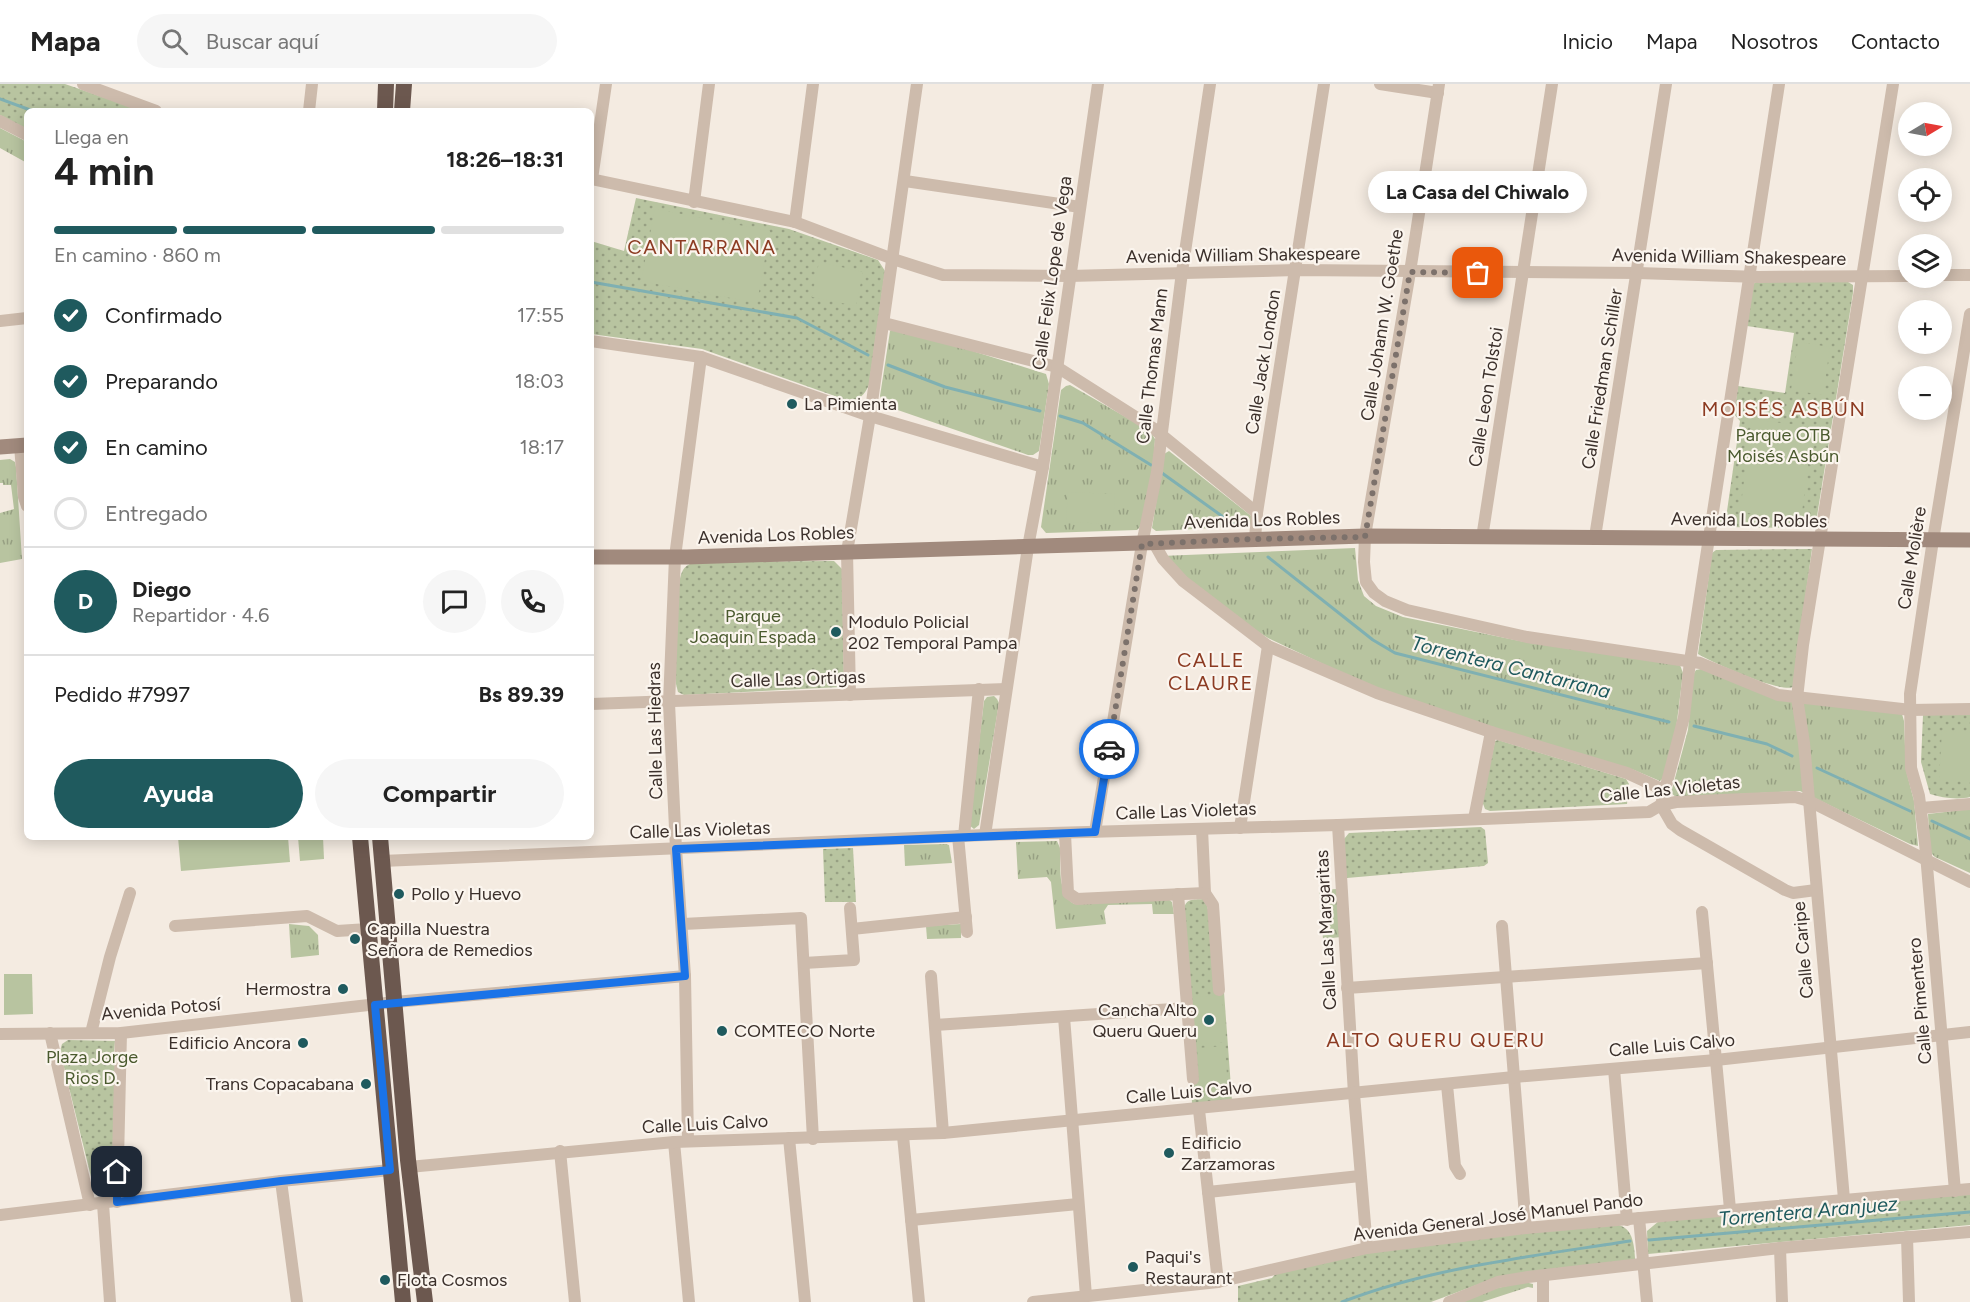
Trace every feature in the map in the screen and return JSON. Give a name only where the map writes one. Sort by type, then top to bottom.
[{"type":"highway","points":[[385,108],[386,84]]},
{"type":"highway","points":[[402,108],[404,84]]},
{"type":"highway","points":[[360,840],[403,1302]]},
{"type":"highway","points":[[380,840],[409,1167],[425,1302]]},
{"type":"main road","points":[[0,447],[23,445]]},
{"type":"main road","name":"Avenida Los Robles","points":[[594,557],[675,557],[1365,537],[1970,540]]},
{"type":"street","points":[[309,108],[312,84]]},
{"type":"street","points":[[594,160],[606,84]]},
{"type":"street","points":[[694,202],[709,84]]},
{"type":"street","points":[[795,222],[813,84]]},
{"type":"street","points":[[850,695],[848,552],[905,182],[917,84]]},
{"type":"street","name":"Calle Felix Lope de Vega","points":[[985,835],[1005,688],[1043,467],[1098,84]]},
{"type":"street","name":"Calle Thomas Mann","points":[[1095,832],[1148,544],[1182,272],[1210,84]]},
{"type":"street","name":"Calle Jack London","points":[[1255,539],[1257,513],[1324,84]]},
{"type":"street","points":[[1380,84],[1438,88]]},
{"type":"street","name":"Calle Leon Tolstoi","points":[[1482,538],[1552,84]]},
{"type":"street","name":"Calle Friedman Schiller","points":[[1595,537],[1666,84]]},
{"type":"street","points":[[1779,84],[1690,661],[1684,717],[1661,805],[1672,824],[1680,830],[1785,890],[1793,893],[1816,890]]},
{"type":"street","name":"Calle Caripe","points":[[1844,1199],[1809,801],[1797,698],[1803,645],[1893,84]]},
{"type":"street","points":[[87,85],[148,108]]},
{"type":"street","name":"Calle Johann W. Goethe","points":[[1438,88],[1410,272],[1365,537],[1366,582],[1374,593],[1396,606],[1527,637],[1690,661]]},
{"type":"street","points":[[0,121],[24,133]]},
{"type":"street","name":"Avenida William Shakespeare","points":[[594,180],[795,222],[893,259],[943,274],[1069,276],[1296,270],[1898,276]]},
{"type":"street","points":[[905,182],[1080,207]]},
{"type":"street","points":[[1952,275],[1970,274]]},
{"type":"street","name":"Calle Molière","points":[[1920,808],[1911,768],[1910,694],[1970,314]]},
{"type":"street","points":[[0,321],[24,318]]},
{"type":"street","points":[[884,323],[1057,367],[1153,428],[1257,513]]},
{"type":"street","points":[[594,341],[701,357],[870,416],[1043,467]]},
{"type":"street","name":"Calle Las Hiedras","points":[[688,1141],[683,924],[676,849],[669,703],[675,557],[701,357]]},
{"type":"street","points":[[23,445],[24,497]]},
{"type":"street","points":[[1148,544],[1183,581],[1268,646],[1377,693],[1491,732],[1627,773],[1664,790]]},
{"type":"street","points":[[1240,828],[1268,646]]},
{"type":"street","points":[[1690,661],[1778,695],[1911,710],[1970,710]]},
{"type":"street","name":"Calle Las Ortigas","points":[[594,704],[669,703],[1005,688]]},
{"type":"street","points":[[968,932],[961,836],[979,689]]},
{"type":"street","points":[[1474,819],[1491,732]]},
{"type":"street","name":"Calle Las Violetas","points":[[382,861],[985,835],[1338,825],[1648,812],[1661,805],[1676,802],[1795,797],[1809,801],[1970,882]]},
{"type":"street","points":[[1920,808],[1970,804]]},
{"type":"street","name":"Calle Pimentero","points":[[1920,808],[1955,1191]]},
{"type":"street","name":"Calle Las Margaritas","points":[[1338,825],[1354,1094],[1366,1248]]},
{"type":"street","points":[[1202,829],[1205,893],[1213,905],[1219,990]]},
{"type":"street","points":[[1065,834],[1068,893],[1077,899],[1205,893]]},
{"type":"street","points":[[92,1033],[130,894]]},
{"type":"street","points":[[1178,894],[1193,1079]]},
{"type":"street","points":[[804,963],[854,960],[850,908]]},
{"type":"street","points":[[1702,912],[1731,1209]]},
{"type":"street","points":[[175,926],[307,916],[336,931],[368,929]]},
{"type":"street","points":[[852,928],[966,917]]},
{"type":"street","points":[[683,924],[801,918],[813,1139]]},
{"type":"street","points":[[1502,926],[1526,1228]]},
{"type":"street","points":[[1347,988],[1707,963]]},
{"type":"street","name":"Avenida Potosí","points":[[0,1034],[121,1033],[395,1002],[685,976]]},
{"type":"street","points":[[931,976],[943,1133]]},
{"type":"street","points":[[935,1025],[1188,1008]]},
{"type":"street","points":[[1064,1017],[1086,1296]]},
{"type":"street","name":"Calle Luis Calvo","points":[[409,1167],[688,1141],[813,1139],[943,1133],[1199,1110],[1514,1077],[1716,1060],[1970,1032]]},
{"type":"street","points":[[50,1033],[90,1205]]},
{"type":"street","points":[[117,1202],[121,1033]]},
{"type":"street","points":[[1614,1069],[1633,1219],[1643,1263],[1647,1302]]},
{"type":"street","points":[[1448,1085],[1455,1166],[1460,1174]]},
{"type":"street","points":[[1199,1110],[1218,1282]]},
{"type":"street","points":[[903,1136],[919,1302]]},
{"type":"street","points":[[789,1138],[805,1302]]},
{"type":"street","points":[[674,1142],[689,1302]]},
{"type":"street","points":[[560,1152],[575,1302]]},
{"type":"street","points":[[0,1215],[390,1170]]},
{"type":"street","points":[[1208,1192],[1360,1176]]},
{"type":"street","points":[[281,1181],[297,1302]]},
{"type":"street","name":"Avenida General José Manuel Pando","points":[[1033,1302],[1086,1296],[1125,1297],[1218,1282],[1366,1248],[1526,1228],[1970,1189]]},
{"type":"street","points":[[103,1204],[110,1302]]},
{"type":"street","points":[[911,1220],[1078,1204]]},
{"type":"street","points":[[1449,1302],[1498,1282],[1780,1248],[1970,1232]]},
{"type":"street","points":[[1907,1237],[1908,1302]]},
{"type":"street","points":[[1780,1248],[1782,1302]]},
{"type":"street","points":[[1543,1276],[1543,1302]]},
{"type":"green space","points":[[0,84],[65,84],[134,108],[24,108],[24,128],[0,115]]},
{"type":"green space","points":[[0,128],[24,140],[24,161],[0,148]]},
{"type":"green space","points":[[636,198],[789,229],[878,260],[885,271],[869,385],[864,394],[849,401],[702,349],[594,334],[594,242],[624,251]]},
{"type":"green space","points":[[655,209],[770,231],[757,303],[641,281]]},
{"type":"green space","points":[[819,262],[863,272],[856,306],[812,297]]},
{"type":"green space","name":"Parque OTB Moisés Asbún","points":[[1758,281],[1848,282],[1853,285],[1817,516],[1815,525],[1811,528],[1724,527],[1720,525],[1718,519],[1727,511],[1740,421],[1734,414],[1738,386],[1785,393],[1794,333],[1747,326],[1753,284]]},
{"type":"green space","points":[[893,328],[1046,374],[1049,384],[1039,451],[1028,455],[883,403],[880,396],[890,331]]},
{"type":"green space","points":[[1798,342],[1830,347],[1823,395],[1791,390]]},
{"type":"green space","points":[[1070,385],[1150,431],[1155,439],[1153,468],[1142,525],[1137,530],[1046,533],[1041,527],[1061,390]]},
{"type":"green space","points":[[1752,419],[1813,427],[1801,520],[1740,512]]},
{"type":"green space","points":[[1169,451],[1255,519],[1253,526],[1156,531],[1152,528],[1164,454]]},
{"type":"green space","points":[[10,459],[15,462],[16,467],[22,559],[0,563],[0,513],[14,509],[11,485],[0,483],[0,460]]},
{"type":"green space","points":[[1068,492],[1115,494],[1113,524],[1066,522]]},
{"type":"green space","points":[[1355,548],[1358,580],[1364,596],[1376,606],[1403,617],[1520,641],[1680,665],[1683,673],[1676,729],[1665,777],[1660,781],[1634,770],[1489,726],[1372,687],[1268,638],[1212,603],[1161,556]]},
{"type":"green space","points":[[1812,549],[1793,687],[1786,688],[1761,682],[1698,654],[1712,553],[1716,550]]},
{"type":"green space","name":"Parque Joaquin Espada","points":[[834,561],[842,569],[844,679],[840,687],[684,695],[678,692],[676,684],[677,607],[680,578],[685,567],[695,562]]},
{"type":"green space","points":[[1701,669],[1777,700],[1902,714],[1906,770],[1914,801],[1918,846],[1800,791],[1676,797],[1671,793],[1688,730],[1693,675],[1696,670]]},
{"type":"green space","points":[[994,696],[999,703],[979,825],[974,829],[969,825],[984,701],[987,697]]},
{"type":"green space","points":[[1970,713],[1970,797],[1950,798],[1930,794],[1921,762],[1923,715]]},
{"type":"green space","points":[[1942,731],[1970,733],[1970,781],[1939,780]]},
{"type":"green space","points":[[1495,741],[1626,779],[1629,784],[1627,804],[1490,811],[1485,809],[1482,801]]},
{"type":"green space","points":[[1970,809],[1970,873],[1935,857],[1930,852],[1928,814]]},
{"type":"green space","points":[[1481,827],[1485,830],[1488,863],[1484,866],[1347,878],[1346,876],[1344,839],[1349,833]]},
{"type":"green space","points":[[178,840],[288,840],[290,862],[181,871]]},
{"type":"green space","points":[[298,840],[323,840],[324,859],[300,861]]},
{"type":"green space","points":[[1057,841],[1060,848],[1062,886],[1074,904],[1168,899],[1172,902],[1174,914],[1153,914],[1152,904],[1108,905],[1104,911],[1106,924],[1056,929],[1051,882],[1047,877],[1018,879],[1016,842]]},
{"type":"green space","points":[[904,845],[949,845],[952,863],[905,866]]},
{"type":"green space","points":[[853,848],[856,902],[825,902],[823,849]]},
{"type":"green space","points":[[1337,889],[1341,937],[1323,939],[1319,890]]},
{"type":"green space","points":[[1206,900],[1224,992],[1232,1101],[1192,1104],[1184,909],[1188,901]]},
{"type":"green space","points":[[289,924],[309,926],[318,935],[319,955],[291,958]]},
{"type":"green space","points":[[961,924],[961,938],[927,939],[926,926]]},
{"type":"green space","points":[[4,974],[32,974],[33,1014],[4,1015]]},
{"type":"green space","name":"Cancha Alto Queru Queru","points":[[1222,995],[1225,1042],[1197,1044],[1193,997]]},
{"type":"green space","name":"Plaza Jorge Rios D.","points":[[68,1040],[115,1041],[114,1053],[118,1063],[113,1197],[101,1196],[94,1189],[60,1051],[62,1044]]},
{"type":"green space","name":"Cancha Alto Queru Queru","points":[[1225,1046],[1228,1090],[1200,1092],[1197,1048]]},
{"type":"green space","points":[[1970,1194],[1970,1225],[1648,1254],[1647,1231],[1659,1221]]},
{"type":"green space","points":[[1619,1225],[1629,1232],[1631,1237],[1636,1268],[1498,1277],[1431,1302],[1238,1302],[1238,1286],[1272,1278],[1277,1272],[1368,1252],[1532,1232]]},
{"type":"green space","points":[[1525,1282],[1533,1284],[1533,1288],[1528,1287],[1482,1302],[1458,1302],[1493,1289]]},
{"type":"waterway","name":"Torrentera Cantarrana","points":[[0,99],[25,108]]},
{"type":"waterway","name":"Torrentera Cantarrana","points":[[594,283],[797,318],[868,355]]},
{"type":"waterway","name":"Torrentera Cantarrana","points":[[888,365],[945,387],[1040,411]]},
{"type":"waterway","name":"Torrentera Cantarrana","points":[[1060,416],[1083,423],[1151,465]]},
{"type":"waterway","name":"Torrentera Cantarrana","points":[[1162,473],[1233,524]]},
{"type":"waterway","name":"Torrentera Cantarrana","points":[[1268,557],[1373,640],[1395,653],[1669,722]]},
{"type":"waterway","name":"Torrentera Cantarrana","points":[[1694,726],[1767,744],[1792,756]]},
{"type":"waterway","name":"Torrentera Cantarrana","points":[[1817,768],[1910,811]]},
{"type":"waterway","name":"Torrentera Cantarrana","points":[[1932,821],[1970,839]]},
{"type":"waterway","name":"Torrentera Aranjuez","points":[[1649,1240],[1970,1212]]},
{"type":"waterway","name":"Torrentera Aranjuez","points":[[1342,1302],[1448,1271],[1630,1241]]},
{"type":"way so far","points":[[1109,749],[1142,544],[1365,537],[1410,272],[1478,273]]},
{"type":"place","name":"La Casa del Chiwalo","points":[[1478,273]]},
{"type":"place","name":"La Pimienta","points":[[792,404]]},
{"type":"place","name":"Modulo Policial 202 Temporal Pampa","points":[[836,632]]},
{"type":"place","name":"Pollo y Huevo","points":[[399,894]]},
{"type":"place","name":"Capilla Nuestra Señora de Remedios","points":[[355,939]]},
{"type":"place","name":"Hermostra","points":[[343,989]]},
{"type":"place","name":"Cancha Alto Queru Queru","points":[[1209,1020]]},
{"type":"place","name":"COMTECO Norte","points":[[722,1031]]},
{"type":"place","name":"Edificio Ancora","points":[[303,1043]]},
{"type":"place","name":"Trans Copacabana","points":[[366,1084]]},
{"type":"place","name":"Edificio Zarzamoras","points":[[1169,1153]]},
{"type":"place","name":"Paqui's Restaurant","points":[[1133,1267]]},
{"type":"place","name":"Flota Cosmos","points":[[385,1280]]},
{"type":"district","name":"CANTARRANA","points":[[702,247]]},
{"type":"district","name":"MOISÉS ASBÚN","points":[[1784,409]]},
{"type":"district","name":"CALLE CLAURE","points":[[1211,672]]},
{"type":"district","name":"ALTO QUERU QUERU","points":[[1436,1040]]},
{"type":"route","points":[[117,1172],[117,1202],[390,1170],[375,1005],[685,976],[676,849],[1095,832],[1109,749]]}]
